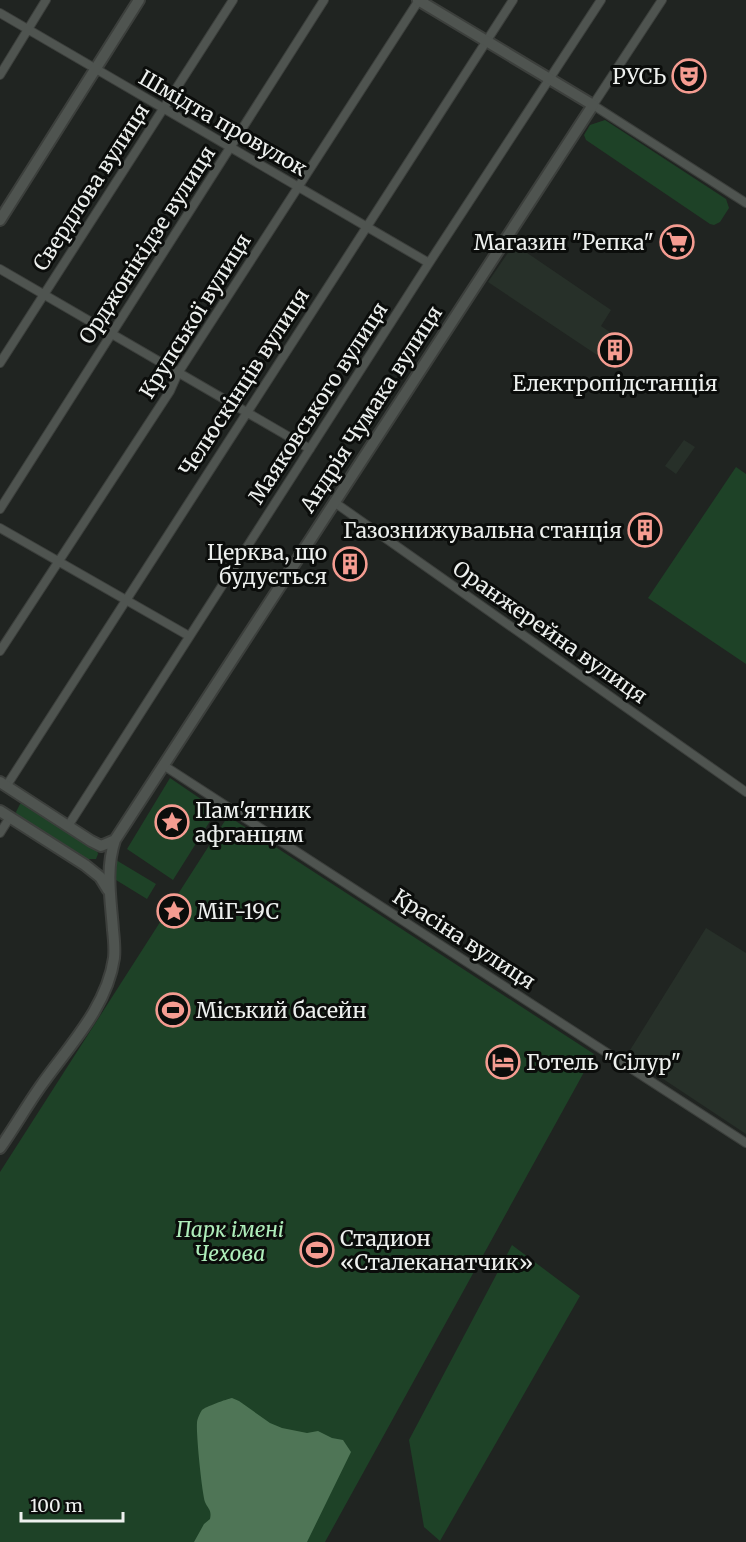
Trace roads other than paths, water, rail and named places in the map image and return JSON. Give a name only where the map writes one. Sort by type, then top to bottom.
[{"type":"street","points":[[0,75],[46,0]]},
{"type":"street","points":[[0,220],[139,0]]},
{"type":"street","name":"Свердлова вулиця","points":[[0,363],[232,0]]},
{"type":"street","name":"Орджонікідзе вулиця","points":[[0,509],[324,0]]},
{"type":"street","points":[[418,0],[551,78],[746,203]]},
{"type":"street","name":"Крупської вулиця","points":[[0,651],[170,391],[178,374],[418,0]]},
{"type":"street","name":"Челюскінців вулиця","points":[[3,784],[513,0]]},
{"type":"street","name":"Маяковського вулиця","points":[[68,826],[429,263],[601,0]]},
{"type":"street","name":"Андрія Чумака вулиця","points":[[0,1148],[99,1003],[114,957],[108,878],[110,855],[115,840],[663,0]]},
{"type":"street","name":"Шмідта провулок","points":[[0,13],[429,263]]},
{"type":"street","points":[[0,269],[310,449]]},
{"type":"street","name":"Оранжерейна вулиця","points":[[334,502],[746,792]]},
{"type":"street","points":[[0,528],[124,601],[189,636]]},
{"type":"street","name":"Красіна вулиця","points":[[163,765],[746,1143]]},
{"type":"street","points":[[3,784],[101,846],[115,840]]},
{"type":"street","points":[[0,811],[85,865],[100,877],[110,894]]},
{"type":"street","points":[[0,833],[10,817]]},
{"type":"street","points":[[85,865],[94,867],[104,863],[110,855]]},
{"type":"place","name":"РУСЬ","points":[[689,76]]},
{"type":"place","name":"Магазин \"Репка\"","points":[[677,242]]},
{"type":"place","name":"Електропідстанція","points":[[615,350]]},
{"type":"place","name":"Газознижувальна станція","points":[[645,530]]},
{"type":"place","name":"Церква, що будується","points":[[350,564]]},
{"type":"place","name":"Пам'ятник афганцям","points":[[172,822]]},
{"type":"place","name":"МіГ-19С","points":[[174,911]]},
{"type":"place","name":"Міський басейн","points":[[173,1010]]},
{"type":"place","name":"Готель \"Сілур\"","points":[[503,1062]]},
{"type":"place","name":"Стадион «Сталеканатчик»","points":[[317,1250]]},
{"type":"park label","name":"Парк імені Чехова","points":[[230,1241]]}]
